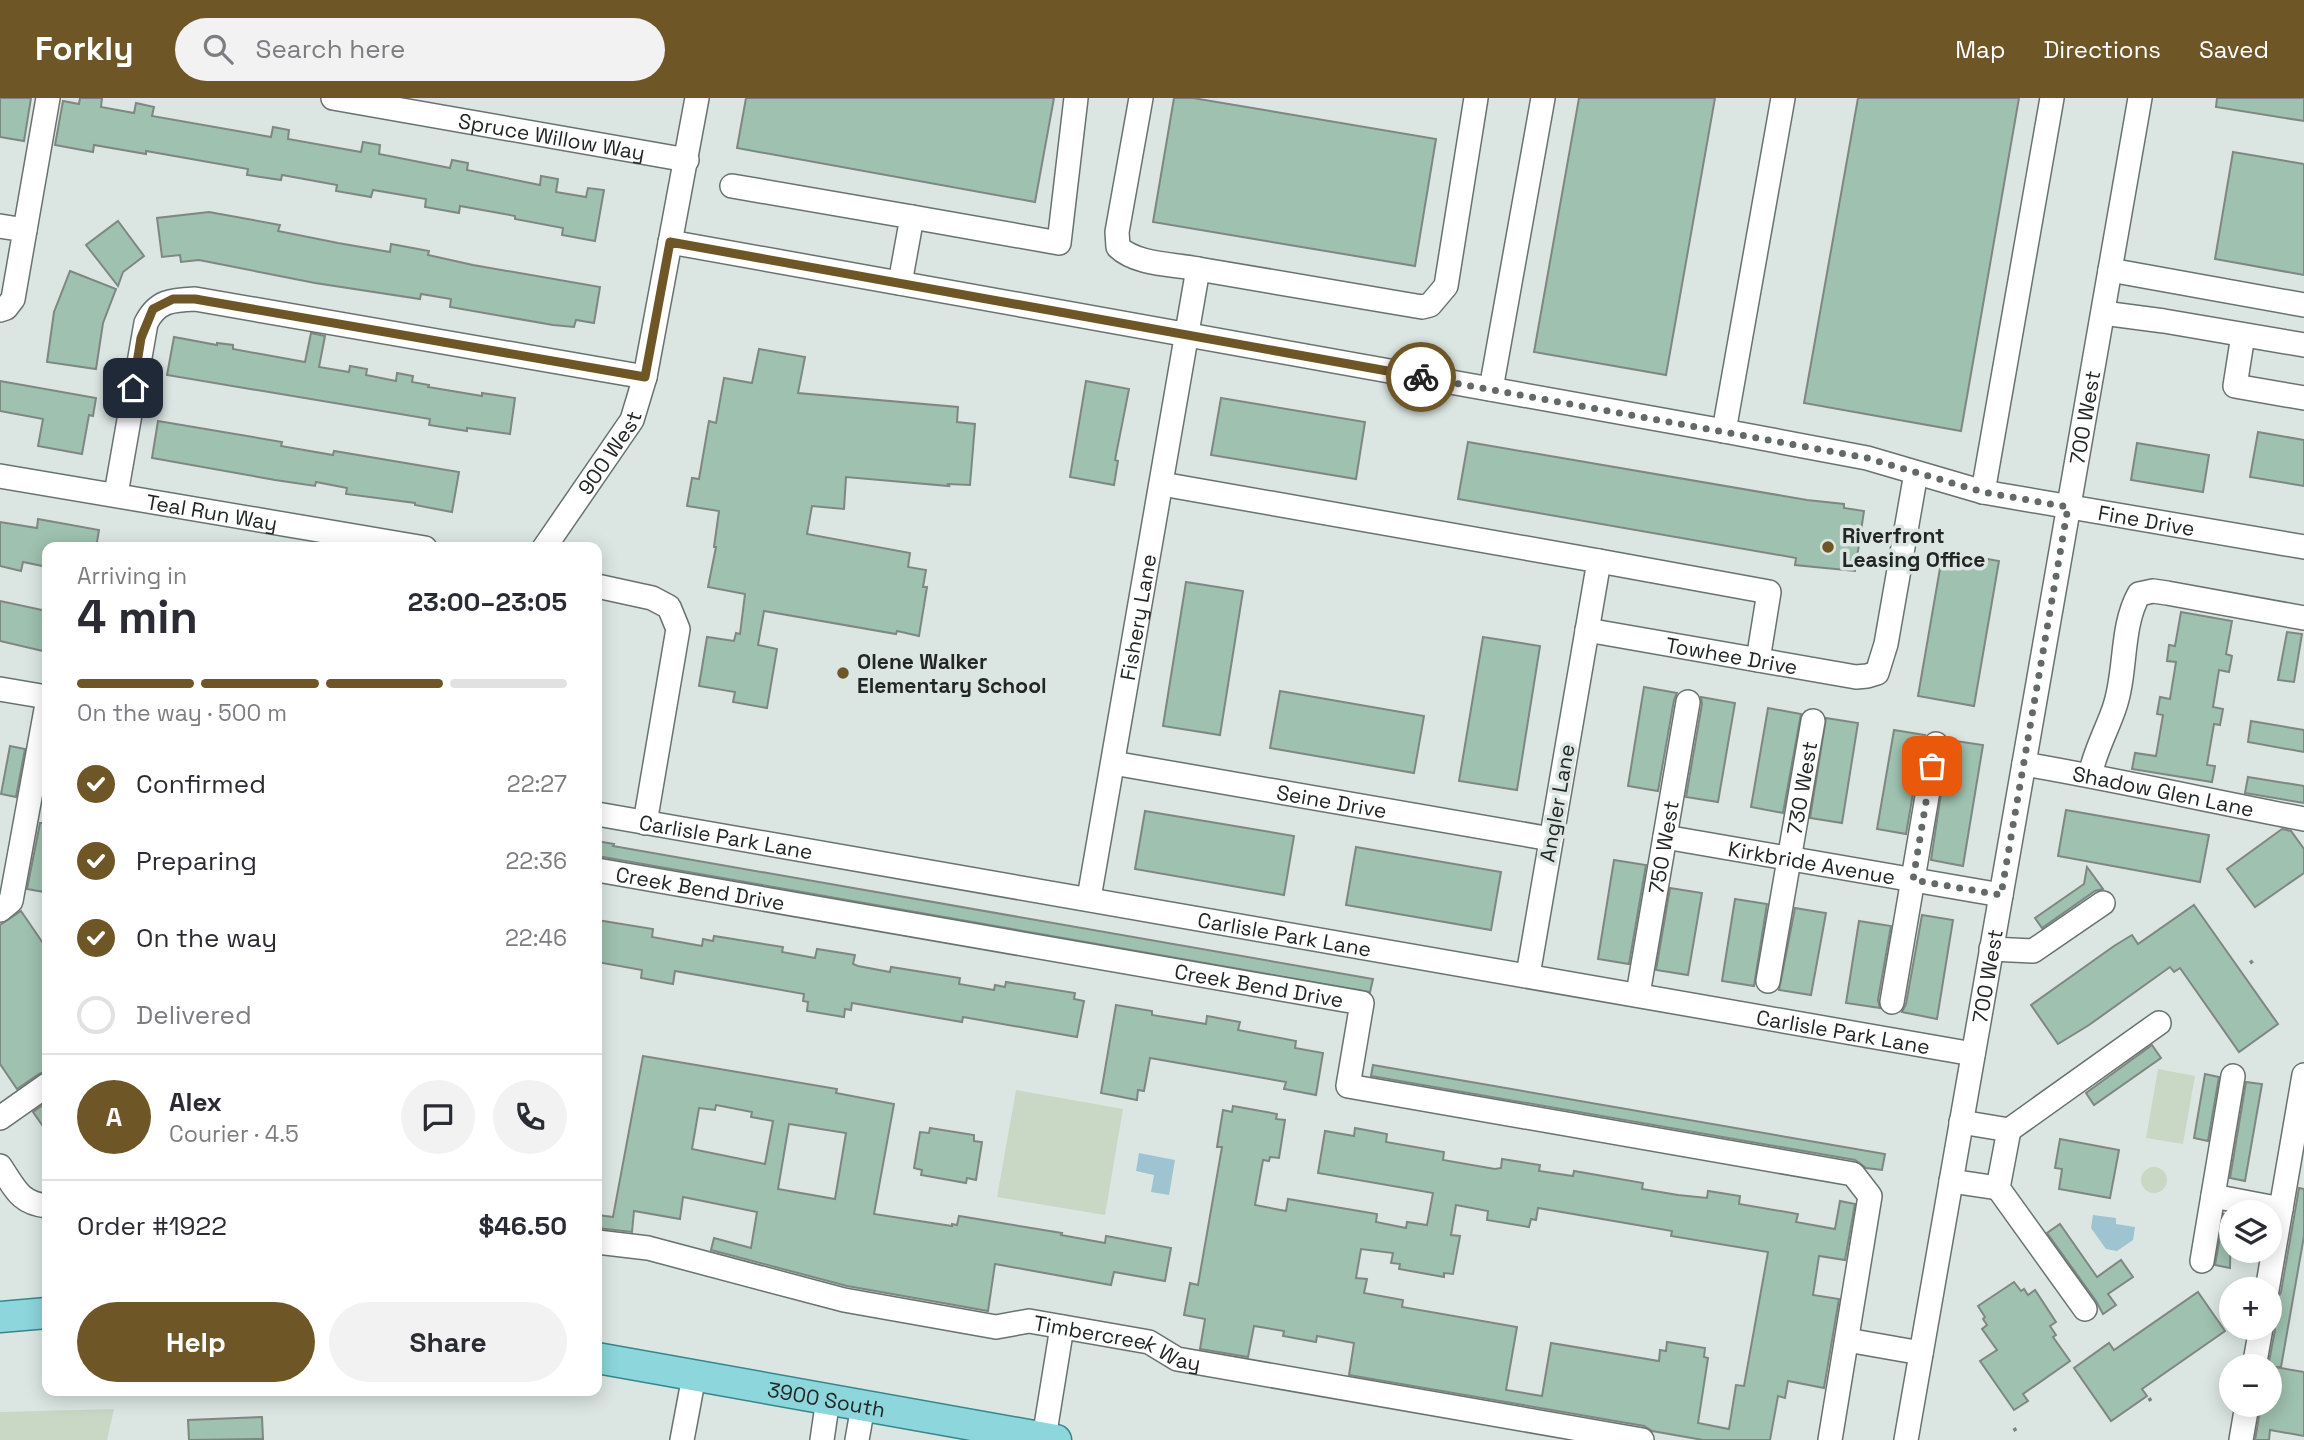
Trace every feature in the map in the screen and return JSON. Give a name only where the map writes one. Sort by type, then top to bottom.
[{"type":"main road","points":[[0,1317],[42,1313]]},
{"type":"main road","name":"3900 South","points":[[602,1360],[1050,1439]]},
{"type":"street","points":[[0,310],[6,308],[13,299],[48,98]]},
{"type":"street","name":"Spruce Willow Way","points":[[333,98],[687,160]]},
{"type":"street","name":"900 West","points":[[548,542],[632,420],[645,377],[697,98]]},
{"type":"street","points":[[732,186],[1059,243],[1076,98]]},
{"type":"street","points":[[1141,98],[1117,232],[1118,247],[1126,254],[1142,259],[1422,307],[1430,305],[1446,286],[1476,98]]},
{"type":"street","points":[[1491,390],[1543,98]]},
{"type":"street","points":[[1724,431],[1783,98]]},
{"type":"street","points":[[1983,492],[2052,98]]},
{"type":"street","name":"700 West","points":[[1906,1440],[2140,98]]},
{"type":"street","points":[[900,283],[912,218]]},
{"type":"street","points":[[0,226],[25,230]]},
{"type":"street","name":"Fine Drive","points":[[670,242],[1724,431],[1867,458],[1983,492],[2304,547]]},
{"type":"street","name":"Fishery Lane","points":[[1089,898],[1198,269]]},
{"type":"street","points":[[2110,270],[2304,305]]},
{"type":"street","points":[[116,494],[141,338],[153,309],[173,299],[195,299],[645,377]]},
{"type":"street","points":[[2103,313],[2304,345]]},
{"type":"street","points":[[2243,335],[2235,386],[2304,398]]},
{"type":"street","name":"Towhee Drive","points":[[1587,630],[1856,677],[1877,673],[1886,644],[1916,473]]},
{"type":"street","name":"Teal Run Way","points":[[0,476],[391,542]]},
{"type":"street","points":[[1162,484],[1769,592],[1758,660]]},
{"type":"street","name":"Angler Lane","points":[[1528,975],[1599,561]]},
{"type":"street","points":[[602,587],[652,598],[669,607],[678,629],[645,822]]},
{"type":"street","points":[[2090,775],[2099,743],[2115,708],[2130,620],[2139,594],[2152,591],[2167,593],[2304,618]]},
{"type":"street","points":[[0,688],[42,696]]},
{"type":"street","name":"750 West","points":[[1638,994],[1688,702]]},
{"type":"street","name":"730 West","points":[[1768,981],[1813,721]]},
{"type":"street","points":[[0,910],[11,901],[42,731]]},
{"type":"street","points":[[1892,1002],[1936,744]]},
{"type":"street","name":"Seine Drive","points":[[1113,763],[1551,839]]},
{"type":"street","name":"Shadow Glen Lane","points":[[2024,764],[2304,819]]},
{"type":"street","name":"Carlisle Park Lane","points":[[602,815],[1973,1054]]},
{"type":"street","name":"Kirkbride Avenue","points":[[1665,837],[2001,895]]},
{"type":"street","name":"Creek Bend Drive","points":[[602,871],[1362,1003],[1348,1086],[1853,1174],[1870,1196],[1847,1340]]},
{"type":"street","points":[[1991,949],[2033,951],[2103,903]]},
{"type":"street","points":[[1998,1188],[2009,1130],[2159,1023]]},
{"type":"street","points":[[2282,1203],[2304,1075]]},
{"type":"street","points":[[2202,1261],[2234,1076]]},
{"type":"street","points":[[0,1118],[42,1089]]},
{"type":"street","points":[[1961,1122],[2009,1130]]},
{"type":"street","points":[[0,1166],[24,1200],[42,1205]]},
{"type":"street","points":[[1951,1181],[1998,1188],[2085,1309]]},
{"type":"street","points":[[2213,1196],[2234,1200]]},
{"type":"street","name":"Timbercreek Way","points":[[602,1243],[648,1248],[844,1300],[996,1326],[1029,1321],[1149,1342],[1177,1359],[1642,1440]]},
{"type":"street","points":[[1050,1439],[1062,1327]]},
{"type":"street","points":[[1830,1440],[1847,1340],[1921,1353]]},
{"type":"street","points":[[682,1440],[694,1376]]},
{"type":"street","points":[[822,1440],[828,1399]]},
{"type":"street","points":[[857,1440],[863,1406]]},
{"type":"street","points":[[2241,1440],[2245,1417]]},
{"type":"path","points":[[2149,1398],[2152,1403]]},
{"type":"green space","points":[[2158,1069],[2195,1076],[2183,1144],[2146,1138]]},
{"type":"green space","points":[[1016,1090],[1123,1109],[1105,1215],[997,1197]]},
{"type":"green space","points":[[2154,1167],[2163,1171],[2167,1180],[2163,1189],[2154,1193],[2145,1189],[2141,1180],[2145,1171]]},
{"type":"green space","points":[[114,1409],[107,1440],[0,1440],[0,1412]]},
{"type":"water","points":[[1139,1153],[1175,1160],[1169,1195],[1151,1192],[1154,1175],[1136,1171]]},
{"type":"water","points":[[2093,1215],[2116,1218],[2116,1224],[2135,1227],[2133,1240],[2117,1251],[2106,1249],[2091,1228]]},
{"type":"building","points":[[0,98],[31,98],[24,141],[0,137]]},
{"type":"building","points":[[80,98],[102,98],[101,107],[134,113],[136,103],[154,107],[152,116],[271,137],[273,127],[289,130],[288,139],[361,152],[363,142],[380,145],[379,154],[450,168],[452,160],[468,163],[467,170],[540,185],[541,176],[558,179],[556,192],[586,197],[588,188],[604,190],[595,241],[562,235],[563,228],[515,219],[515,216],[460,206],[459,213],[425,207],[426,199],[373,190],[371,197],[336,191],[337,185],[282,175],[281,180],[247,175],[248,169],[146,151],[146,154],[94,145],[93,152],[55,145],[63,101],[79,104]]},
{"type":"building","points":[[746,98],[1054,98],[1035,202],[737,148]]},
{"type":"building","points":[[1174,98],[1193,98],[1436,139],[1415,266],[1153,222]]},
{"type":"building","points":[[1579,98],[1715,98],[1666,375],[1534,352]]},
{"type":"building","points":[[1858,98],[2019,98],[1961,431],[1804,403]]},
{"type":"building","points":[[2217,98],[2304,98],[2304,121],[2216,107]]},
{"type":"building","points":[[2233,152],[2304,164],[2304,275],[2215,259]]},
{"type":"building","points":[[209,212],[280,225],[278,231],[338,243],[390,252],[391,244],[429,251],[428,255],[473,265],[600,287],[594,323],[576,320],[574,327],[553,325],[450,307],[451,299],[421,294],[420,299],[315,283],[199,260],[181,262],[180,255],[162,257],[157,218]]},
{"type":"building","points":[[118,221],[144,256],[123,272],[118,286],[86,245]]},
{"type":"building","points":[[70,271],[116,289],[103,323],[96,369],[47,362],[54,312]]},
{"type":"building","points":[[311,333],[325,336],[319,367],[349,372],[350,366],[367,369],[366,375],[396,381],[397,373],[413,376],[412,382],[429,385],[428,387],[482,396],[482,393],[515,398],[510,434],[429,425],[430,419],[167,375],[174,337],[217,345],[233,345],[233,349],[305,362]]},
{"type":"building","points":[[759,349],[805,357],[798,393],[958,407],[957,422],[975,424],[970,485],[948,484],[949,486],[846,477],[844,509],[812,506],[807,534],[910,553],[908,567],[926,570],[923,587],[927,587],[919,636],[764,611],[758,645],[777,649],[767,708],[733,702],[735,692],[699,686],[707,637],[734,641],[736,633],[740,634],[745,594],[708,587],[716,547],[719,511],[687,506],[692,478],[699,479],[709,421],[716,423],[724,378],[752,383]]},
{"type":"building","points":[[0,381],[96,398],[93,416],[89,415],[82,454],[38,446],[43,419],[0,411]]},
{"type":"building","points":[[1086,381],[1129,389],[1115,460],[1118,461],[1114,485],[1070,477]]},
{"type":"building","points":[[1221,398],[1365,422],[1356,479],[1211,455]]},
{"type":"building","points":[[158,421],[282,442],[281,446],[333,455],[334,451],[459,472],[452,512],[415,503],[346,494],[347,488],[316,482],[315,486],[152,458]]},
{"type":"building","points":[[2258,432],[2304,440],[2304,486],[2250,477]]},
{"type":"building","points":[[1468,442],[1844,504],[1844,508],[1864,511],[1855,571],[1795,565],[1796,558],[1458,499]]},
{"type":"building","points":[[2137,443],[2209,455],[2203,492],[2131,480]]},
{"type":"building","points":[[38,519],[99,530],[97,542],[42,542],[42,566],[23,562],[21,571],[0,566],[0,522],[37,528]]},
{"type":"building","points":[[1943,551],[1999,561],[1974,706],[1918,696]]},
{"type":"building","points":[[1186,582],[1243,591],[1220,735],[1163,726]]},
{"type":"building","points":[[0,601],[42,610],[42,651],[0,641]]},
{"type":"building","points":[[2181,612],[2232,621],[2226,654],[2232,656],[2229,672],[2219,670],[2213,707],[2223,709],[2220,725],[2214,724],[2207,765],[2215,766],[2212,782],[2132,769],[2135,753],[2156,756],[2163,715],[2157,714],[2160,697],[2170,699],[2176,662],[2167,661],[2169,645],[2175,646]]},
{"type":"building","points":[[2287,632],[2302,634],[2294,682],[2278,680]]},
{"type":"building","points":[[1483,637],[1540,646],[1517,790],[1459,781]]},
{"type":"building","points":[[1644,687],[1677,693],[1658,791],[1628,786]]},
{"type":"building","points":[[1280,691],[1424,716],[1414,773],[1270,748]]},
{"type":"building","points":[[1701,697],[1735,703],[1718,802],[1686,797]]},
{"type":"building","points":[[1768,708],[1801,714],[1783,813],[1751,807]]},
{"type":"building","points":[[1826,718],[1858,723],[1842,823],[1810,818]]},
{"type":"building","points":[[2251,721],[2304,730],[2304,752],[2248,742]]},
{"type":"building","points":[[1894,730],[1925,735],[1906,834],[1877,829]]},
{"type":"building","points":[[1949,740],[1983,745],[1963,866],[1931,860]]},
{"type":"building","points":[[10,746],[25,749],[16,797],[1,794]]},
{"type":"building","points":[[2248,777],[2304,786],[2304,803],[2245,793]]},
{"type":"building","points":[[2066,810],[2209,835],[2200,882],[2058,856]]},
{"type":"building","points":[[1145,811],[1294,836],[1284,895],[1135,869]]},
{"type":"building","points":[[40,823],[42,823],[42,892],[27,889]]},
{"type":"building","points":[[2282,829],[2291,831],[2304,849],[2304,873],[2255,907],[2227,869]]},
{"type":"building","points":[[602,842],[614,844],[613,846],[1373,979],[1370,992],[602,857]]},
{"type":"building","points":[[1356,847],[1501,872],[1491,930],[1346,905]]},
{"type":"building","points":[[1614,860],[1646,865],[1629,964],[1598,959]]},
{"type":"building","points":[[2087,867],[2103,889],[2095,891],[2042,928],[2035,918],[2084,884]]},
{"type":"building","points":[[1670,888],[1702,893],[1688,975],[1656,970]]},
{"type":"building","points":[[1735,899],[1767,904],[1754,986],[1722,981]]},
{"type":"building","points":[[2194,905],[2278,1024],[2239,1052],[2180,968],[2174,972],[2170,967],[2058,1044],[2031,1005],[2114,946],[2132,935],[2138,944]]},
{"type":"building","points":[[1795,908],[1826,913],[1811,995],[1779,990]]},
{"type":"building","points":[[21,911],[42,942],[42,1073],[17,1089],[0,1064],[0,925]]},
{"type":"building","points":[[1922,915],[1953,920],[1937,1019],[1902,1012],[1906,1004]]},
{"type":"building","points":[[602,921],[653,929],[652,937],[702,946],[703,939],[713,941],[714,936],[783,947],[782,952],[815,958],[817,949],[855,955],[853,964],[858,966],[890,972],[891,967],[960,978],[959,984],[994,990],[995,985],[1005,987],[1006,982],[1075,993],[1074,999],[1084,1001],[1077,1037],[963,1017],[962,1022],[852,1003],[851,1010],[845,1009],[844,1017],[807,1011],[808,1002],[803,1001],[804,994],[675,971],[673,984],[641,978],[642,970],[602,963]]},
{"type":"building","points":[[1859,921],[1891,926],[1878,1000],[1880,1008],[1846,1003]]},
{"type":"building","points":[[1116,1005],[1152,1011],[1152,1015],[1206,1024],[1207,1016],[1240,1022],[1238,1030],[1296,1041],[1295,1048],[1323,1053],[1316,1095],[1284,1089],[1286,1082],[1150,1058],[1144,1091],[1138,1090],[1137,1100],[1101,1093]]},
{"type":"building","points":[[2152,1045],[2161,1058],[2094,1105],[2086,1093]]},
{"type":"building","points":[[643,1056],[837,1089],[836,1093],[894,1104],[874,1214],[952,1226],[957,1225],[959,1216],[1105,1243],[1106,1236],[1171,1248],[1165,1281],[1114,1272],[1111,1285],[995,1264],[988,1311],[847,1286],[711,1250],[714,1238],[751,1248],[757,1212],[683,1197],[680,1219],[634,1211],[632,1232],[602,1229],[602,1216],[613,1217]],"holes":[[[716,1105],[752,1112],[751,1117],[773,1121],[765,1164],[692,1149],[699,1108],[715,1110]],[[789,1124],[846,1133],[835,1199],[778,1189]]]},
{"type":"building","points":[[1373,1065],[1885,1154],[1882,1170],[1866,1168],[1855,1160],[1371,1076]]},
{"type":"building","points":[[2205,1074],[2219,1077],[2208,1141],[2194,1138]]},
{"type":"building","points":[[2246,1082],[2262,1084],[2245,1181],[2230,1178]]},
{"type":"building","points":[[42,1106],[42,1125],[33,1112]]},
{"type":"building","points":[[1233,1106],[1277,1114],[1276,1119],[1285,1120],[1279,1158],[1270,1157],[1269,1161],[1263,1160],[1255,1205],[1286,1211],[1288,1199],[1377,1214],[1376,1222],[1406,1228],[1407,1222],[1427,1225],[1433,1193],[1318,1173],[1325,1131],[1354,1136],[1355,1128],[1387,1134],[1386,1142],[1444,1152],[1443,1160],[1495,1169],[1501,1168],[1502,1159],[1540,1165],[1539,1171],[1573,1176],[1574,1171],[1643,1183],[1642,1189],[1678,1195],[1707,1198],[1708,1191],[1740,1196],[1739,1204],[1798,1214],[1796,1222],[1835,1229],[1840,1201],[1855,1204],[1845,1260],[1819,1256],[1813,1295],[1839,1299],[1824,1388],[1788,1381],[1785,1398],[1778,1396],[1770,1440],[1703,1440],[1652,1431],[1644,1426],[1349,1375],[1354,1343],[1317,1336],[1316,1342],[1283,1336],[1284,1331],[1254,1326],[1248,1357],[1200,1349],[1205,1319],[1184,1315],[1190,1283],[1198,1285],[1222,1147],[1217,1147],[1223,1110],[1232,1112]],"holes":[[[1456,1205],[1488,1211],[1487,1220],[1529,1227],[1531,1219],[1536,1220],[1538,1208],[1672,1231],[1671,1236],[1768,1252],[1744,1386],[1736,1385],[1729,1429],[1698,1423],[1708,1358],[1704,1357],[1705,1348],[1667,1342],[1666,1351],[1660,1350],[1659,1361],[1551,1343],[1542,1396],[1506,1390],[1517,1327],[1402,1307],[1403,1300],[1364,1293],[1367,1279],[1356,1278],[1361,1249],[1393,1253],[1391,1263],[1400,1264],[1399,1269],[1444,1277],[1444,1273],[1453,1274],[1460,1236],[1451,1235]]]},
{"type":"building","points":[[930,1128],[974,1135],[974,1141],[982,1142],[976,1180],[967,1178],[966,1183],[921,1175],[922,1170],[914,1168],[920,1132],[929,1133]]},
{"type":"building","points":[[2060,1139],[2119,1150],[2110,1198],[2059,1189],[2062,1169],[2055,1168]]},
{"type":"building","points":[[2299,1188],[2304,1189],[2304,1236],[2282,1361],[2282,1354],[2270,1354],[2273,1340],[2282,1340],[2282,1286]]},
{"type":"building","points":[[2060,1224],[2097,1277],[2121,1260],[2133,1277],[2108,1294],[2116,1305],[2103,1314],[2047,1233]]},
{"type":"building","points":[[2219,1242],[2219,1263],[2230,1263],[2230,1268],[2215,1265]]},
{"type":"building","points":[[2014,1282],[2028,1295],[2035,1290],[2056,1322],[2050,1326],[2056,1335],[2053,1337],[2070,1361],[2023,1394],[2028,1401],[2014,1410],[1980,1361],[1997,1350],[1982,1329],[1987,1325],[1978,1306]]},
{"type":"building","points":[[2198,1292],[2219,1322],[2219,1335],[2142,1389],[2147,1396],[2111,1421],[2074,1368],[2109,1343],[2114,1350]]},
{"type":"building","points":[[2282,1368],[2304,1372],[2304,1436],[2270,1430],[2269,1440],[2255,1440],[2259,1417],[2282,1417]]},
{"type":"building","points":[[262,1417],[263,1439],[189,1440],[188,1420]]},
{"type":"way so far","points":[[1421,377],[1867,458],[1983,492],[2068,507],[2001,895],[1913,880],[1932,766]]},
{"type":"place","name":"Riverfront Leasing Office","points":[[1828,547]]},
{"type":"place","name":"Olene Walker Elementary School","points":[[843,673]]},
{"type":"route","points":[[133,388],[146,323],[153,309],[173,299],[195,299],[645,377],[670,242],[1421,377]]}]
